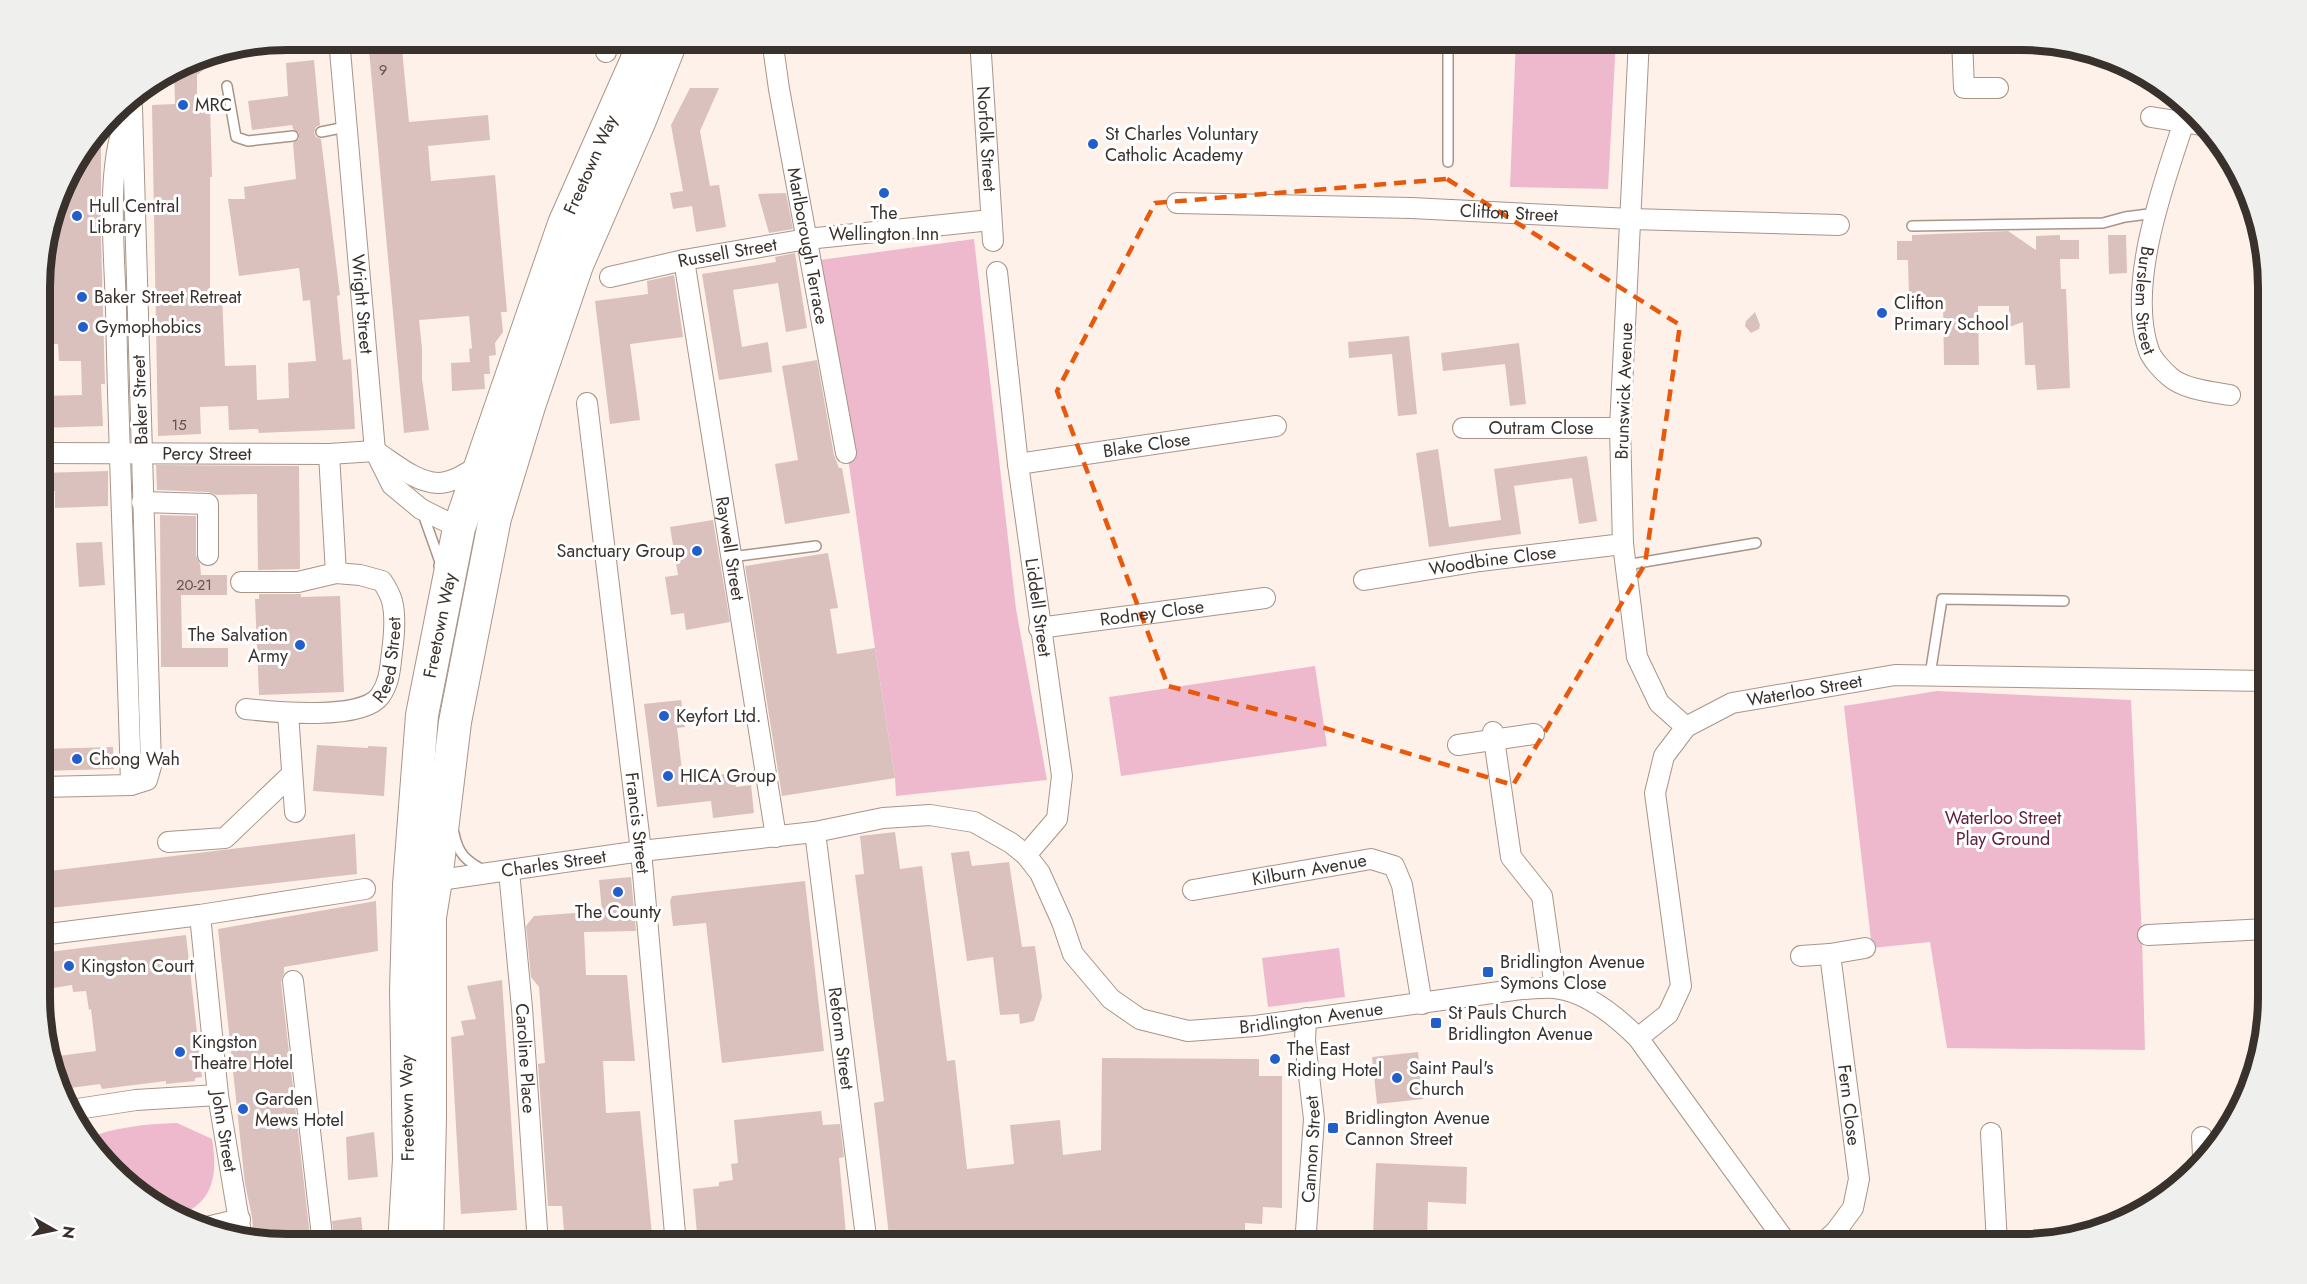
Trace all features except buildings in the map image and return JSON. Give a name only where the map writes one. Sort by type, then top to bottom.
[{"type":"highway","name":"Freetown Way","points":[[405,1234],[409,1159],[406,991],[423,882],[446,795],[482,464],[564,224],[641,50]]},
{"type":"highway","name":"Freetown Way","points":[[427,1234],[430,917],[423,882],[416,793],[422,715],[477,523],[529,406],[577,265],[668,50]]},
{"type":"street","name":"Wright Street","points":[[340,50],[375,451],[392,485],[421,508],[477,523]]},
{"type":"street","name":"Marlborough Terrace","points":[[774,50],[846,453]]},
{"type":"street","name":"Norfolk Street","points":[[981,50],[993,241]]},
{"type":"street","name":"Brunswick Avenue","points":[[1639,50],[1620,428],[1623,544],[1637,657],[1659,703],[1686,727]]},
{"type":"street","points":[[1962,50],[1964,88],[1998,88]]},
{"type":"street","name":"Baker Street","points":[[132,107],[151,766],[147,780],[130,785],[118,454],[115,161],[121,128],[132,107]]},
{"type":"street","points":[[2151,117],[2192,123]]},
{"type":"street","name":"Burslem Street","points":[[2192,123],[2156,213],[2144,269],[2142,320],[2150,353],[2170,378],[2200,390],[2230,395]]},
{"type":"street","name":"Clifton Street","points":[[1177,202],[1411,208],[1631,219],[1839,225]]},
{"type":"street","name":"Russell Street","points":[[610,278],[684,260],[807,239],[991,220]]},
{"type":"street","name":"Raywell Street","points":[[684,260],[776,837]]},
{"type":"street","name":"Liddell Street","points":[[997,272],[1018,464],[1062,776],[1057,819],[1026,855]]},
{"type":"street","name":"Francis Street","points":[[587,403],[641,851],[675,1234]]},
{"type":"street","name":"Blake Close","points":[[1018,464],[1276,426]]},
{"type":"street","name":"Outram Close","points":[[1463,428],[1620,428]]},
{"type":"street","points":[[375,451],[415,476],[439,483],[459,477],[482,464]]},
{"type":"street","name":"Percy Street","points":[[50,453],[329,454],[375,451]]},
{"type":"street","points":[[241,582],[298,582],[336,573],[329,454]]},
{"type":"street","points":[[142,502],[208,504],[208,555]]},
{"type":"street","name":"Woodbine Close","points":[[1364,580],[1480,561],[1623,544]]},
{"type":"street","name":"Reed Street","points":[[246,709],[288,713],[333,712],[362,708],[379,698],[389,680],[393,644],[392,602],[382,580],[336,573]]},
{"type":"street","name":"Rodney Close","points":[[1040,628],[1265,598]]},
{"type":"street","name":"Waterloo Street","points":[[1638,1038],[1668,1014],[1681,986],[1655,793],[1664,756],[1686,727],[1732,703],[1895,675],[2258,681]]},
{"type":"street","points":[[288,713],[295,812]]},
{"type":"street","points":[[1458,745],[1493,736],[1534,734]]},
{"type":"street","points":[[1493,736],[1510,856],[1542,896],[1555,988]]},
{"type":"street","points":[[168,843],[225,838],[292,774]]},
{"type":"street","points":[[50,787],[130,785]]},
{"type":"street","name":"Bridlington Avenue","points":[[814,832],[883,818],[930,814],[974,822],[1011,843],[1026,855],[1040,873],[1062,922],[1073,954],[1111,999],[1140,1018],[1188,1031],[1255,1026],[1521,989],[1555,988],[1581,995],[1623,1023],[1638,1038],[1780,1234]]},
{"type":"street","name":"Charles Street","points":[[423,882],[641,851],[814,832]]},
{"type":"street","name":"Reform Street","points":[[814,832],[866,1234]]},
{"type":"street","name":"Kilburn Avenue","points":[[1193,890],[1371,859],[1394,866],[1402,885],[1422,1004]]},
{"type":"street","name":"Caroline Place","points":[[499,872],[522,1008],[537,1234]]},
{"type":"street","points":[[50,934],[200,915],[365,889]]},
{"type":"street","name":"John Street","points":[[200,915],[218,1095],[241,1230]]},
{"type":"street","points":[[2148,935],[2258,930]]},
{"type":"street","points":[[1800,956],[1865,948]]},
{"type":"street","name":"Fern Close","points":[[1830,954],[1859,1179],[1853,1208],[1833,1234]]},
{"type":"street","points":[[293,981],[323,1234]]},
{"type":"street","name":"Cannon Street","points":[[1306,1018],[1305,1041],[1314,1119],[1306,1234]]},
{"type":"street","points":[[78,1109],[136,1100],[218,1095]]},
{"type":"street","points":[[1991,1133],[1996,1234]]},
{"type":"street","points":[[218,1224],[240,1219]]},
{"type":"lane","points":[[1448,50],[1448,162]]},
{"type":"lane","points":[[227,86],[236,137],[249,141],[293,136]]},
{"type":"lane","points":[[321,132],[346,127]]},
{"type":"lane","points":[[1912,226],[2103,223],[2125,217],[2156,213]]},
{"type":"lane","points":[[421,508],[440,562],[438,574]]},
{"type":"lane","points":[[1626,565],[1756,543]]},
{"type":"lane","points":[[731,557],[816,546]]},
{"type":"lane","points":[[1930,675],[1942,599],[2064,601]]},
{"type":"lane","points":[[409,746],[419,675]]},
{"type":"lane","points":[[408,758],[416,793]]},
{"type":"lane","points":[[446,795],[457,848],[472,864],[499,872]]},
{"type":"highlighted area","points":[[1447,179],[1680,325],[1645,564],[1513,785],[1298,720],[1168,686],[1057,391],[1155,203]]},
{"type":"green space","points":[[1516,50],[1615,50],[1608,189],[1510,187]]},
{"type":"green space","points":[[974,239],[1016,609],[1047,780],[896,796],[820,260]]},
{"type":"green space","points":[[1315,666],[1327,746],[1121,776],[1109,697]]},
{"type":"green space","name":"Waterloo Street Play Ground","points":[[1937,691],[2131,700],[2145,1050],[1947,1048],[1930,942],[1872,948],[1844,706]]},
{"type":"green space","points":[[1339,948],[1345,997],[1268,1007],[1262,958]]},
{"type":"green space","points":[[177,1123],[212,1139],[214,1167],[211,1185],[202,1200],[193,1208],[182,1210],[142,1186],[108,1154],[94,1136],[153,1124]]},
{"type":"place","name":"MRC","points":[[183,105]]},
{"type":"place","name":"St Charles Voluntary Catholic Academy","points":[[1093,144]]},
{"type":"place","name":"The Wellington Inn","points":[[884,193]]},
{"type":"place","name":"Hull Central Library","points":[[77,216]]},
{"type":"place","name":"Baker Street Retreat","points":[[82,297]]},
{"type":"place","name":"Clifton Primary School","points":[[1882,313]]},
{"type":"place","name":"Gymophobics","points":[[83,327]]},
{"type":"place","name":"Sanctuary Group","points":[[697,551]]},
{"type":"place","name":"The Salvation Army","points":[[300,645]]},
{"type":"place","name":"Keyfort Ltd.","points":[[664,716]]},
{"type":"place","name":"Chong Wah","points":[[77,759]]},
{"type":"place","name":"HICA Group","points":[[668,776]]},
{"type":"place","name":"The County","points":[[618,892]]},
{"type":"place","name":"Kingston Court","points":[[69,966]]},
{"type":"place","name":"Bridlington Avenue Symons Close","points":[[1488,972]]},
{"type":"place","name":"St Pauls Church Bridlington Avenue","points":[[1436,1023]]},
{"type":"place","name":"Kingston Theatre Hotel","points":[[180,1052]]},
{"type":"place","name":"The East Riding Hotel","points":[[1275,1059]]},
{"type":"place","name":"Saint Paul's Church","points":[[1397,1078]]},
{"type":"place","name":"Garden Mews Hotel","points":[[243,1109]]},
{"type":"place","name":"Bridlington Avenue Cannon Street","points":[[1333,1128]]}]
